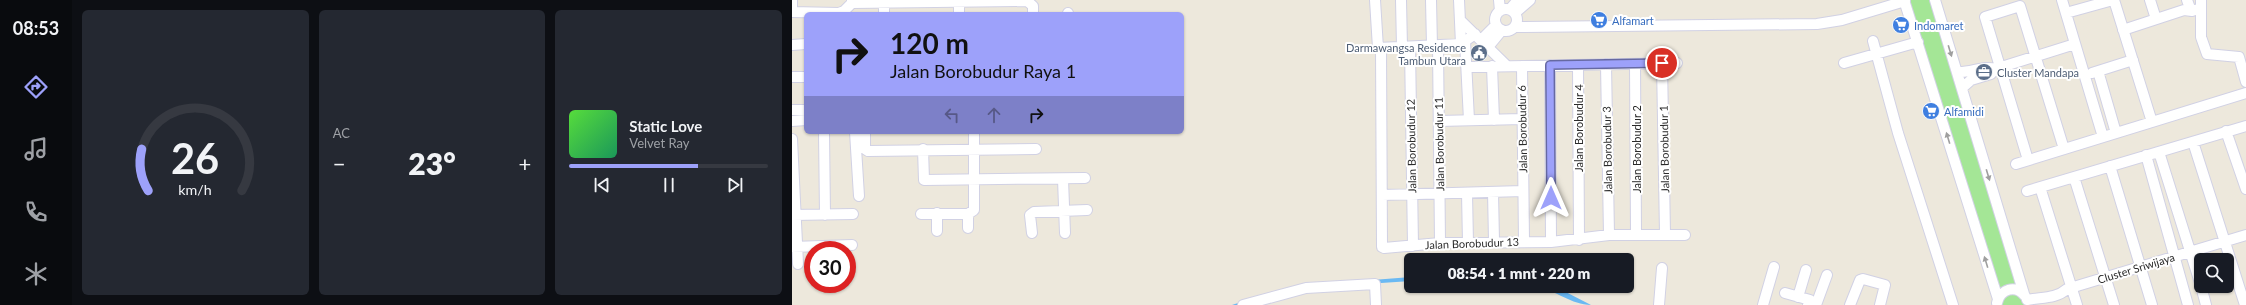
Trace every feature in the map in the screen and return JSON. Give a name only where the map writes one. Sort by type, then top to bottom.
[{"type":"street","points":[[792,0],[792,12],[804,12]]},
{"type":"street","name":"Jalan Borobudur 13","points":[[1375,0],[1378,47],[1382,247],[1387,248],[1440,243],[1494,241],[1551,242],[1579,240],[1609,235],[1685,235]]},
{"type":"street","name":"Jalan Borobudur 12","points":[[1402,0],[1406,47],[1413,246]]},
{"type":"street","name":"Jalan Borobudur 11","points":[[1431,0],[1435,46],[1438,121],[1440,243]]},
{"type":"street","points":[[1459,0],[1460,20],[1467,67],[1468,120]]},
{"type":"street","points":[[1500,0],[1517,20],[1515,26]]},
{"type":"street","points":[[1508,11],[1518,0]]},
{"type":"street","points":[[1499,28],[1495,18],[1530,0]]},
{"type":"street","points":[[1935,0],[2029,299]]},
{"type":"street","points":[[2062,0],[2103,137]]},
{"type":"street","points":[[2066,13],[2078,5],[2113,0],[2124,30],[2152,122]]},
{"type":"street","points":[[2150,0],[2156,19]]},
{"type":"street","points":[[2187,0],[2191,11]]},
{"type":"street","points":[[842,12],[852,1],[1027,1],[1033,6],[1033,12]]},
{"type":"street","points":[[953,1],[958,12]]},
{"type":"street","points":[[1378,47],[1435,46],[1481,41],[1499,28],[1509,30],[1515,26],[1817,24],[1842,20],[1904,1],[1998,302]]},
{"type":"street","points":[[2124,30],[2184,10],[2191,11],[2201,4]]},
{"type":"street","points":[[2201,4],[2202,37],[2207,54],[2242,56],[2246,82]]},
{"type":"street","points":[[2028,160],[1983,17],[2020,6],[2037,56],[2064,149]]},
{"type":"street","points":[[1460,20],[1507,66]]},
{"type":"street","points":[[1873,41],[1898,133],[1953,305]]},
{"type":"street","points":[[1844,63],[1918,42]]},
{"type":"street","points":[[792,45],[804,44]]},
{"type":"street","points":[[1962,88],[1970,76],[1990,67],[1998,68],[2075,44]]},
{"type":"street","points":[[2085,76],[2133,60]]},
{"type":"street","name":"Jalan Borobudur 1","points":[[1662,63],[1665,234]]},
{"type":"street","points":[[1467,67],[1677,63]]},
{"type":"street","name":"Jalan Borobudur 3","points":[[1606,64],[1609,235]]},
{"type":"street","name":"Jalan Borobudur 2","points":[[1635,64],[1636,235]]},
{"type":"street","points":[[1550,65],[1551,242]]},
{"type":"street","name":"Jalan Borobudur 4","points":[[1578,65],[1579,240]]},
{"type":"street","points":[[1492,66],[1494,120]]},
{"type":"street","name":"Jalan Borobudur 6","points":[[1522,66],[1524,241]]},
{"type":"street","points":[[2098,71],[2116,133]]},
{"type":"street","points":[[1957,72],[1970,76]]},
{"type":"street","points":[[792,77],[804,77]]},
{"type":"street","points":[[2016,164],[2246,93]]},
{"type":"street","points":[[792,110],[804,110]]},
{"type":"street","points":[[1438,121],[1522,119]]},
{"type":"street","points":[[792,121],[804,120]]},
{"type":"street","points":[[2027,191],[2246,126]]},
{"type":"street","points":[[2226,132],[2246,189]]},
{"type":"street","points":[[824,134],[825,215]]},
{"type":"street","points":[[855,134],[859,196]]},
{"type":"street","points":[[865,134],[865,149],[868,151],[923,149],[1036,149]]},
{"type":"street","points":[[921,214],[968,214],[976,208],[974,181],[974,134]]},
{"type":"street","points":[[792,139],[795,247],[798,264]]},
{"type":"street","points":[[2193,142],[2245,305]]},
{"type":"street","points":[[923,149],[924,180],[974,181],[1085,178]]},
{"type":"street","points":[[2159,152],[2194,261]]},
{"type":"street","points":[[2146,155],[2188,305]]},
{"type":"street","points":[[2110,166],[2152,305]]},
{"type":"street","points":[[2074,177],[2107,278],[2114,305]]},
{"type":"street","points":[[1064,179],[1065,233]]},
{"type":"street","points":[[2040,187],[2070,288],[2077,305]]},
{"type":"street","points":[[1382,195],[1523,191]]},
{"type":"street","points":[[1493,192],[1494,241]]},
{"type":"street","points":[[1467,193],[1468,243]]},
{"type":"street","points":[[1032,233],[1031,213],[1064,210],[1087,210]]},
{"type":"street","points":[[938,213],[938,231]]},
{"type":"street","points":[[794,215],[853,214]]},
{"type":"street","points":[[968,214],[968,228]]},
{"type":"street","name":"Cluster Sriwijaya","points":[[1998,302],[2003,292],[2011,289],[2019,290],[2029,299],[2042,299],[2063,293],[2070,288],[2175,257],[2191,250],[2246,235]]},
{"type":"street","points":[[1763,305],[1774,267]]},
{"type":"street","points":[[1660,305],[1662,268]]},
{"type":"street","points":[[1798,297],[1806,270]]},
{"type":"street","points":[[1816,305],[1827,275]]},
{"type":"street","points":[[1850,305],[1860,280],[1864,279],[1885,286],[1880,305]]},
{"type":"street","points":[[1243,305],[1306,288],[1375,284],[1376,305]]},
{"type":"street","points":[[1785,293],[1810,300],[1808,305]]},
{"type":"street","points":[[2203,293],[2206,305]]},
{"type":"green space","points":[[1904,0],[1935,0],[2028,305],[1997,305]]},
{"type":"water","points":[[1404,278],[1404,281],[1306,288],[1243,305],[1232,305],[1256,297],[1308,285]]},
{"type":"water","points":[[1554,293],[1568,293],[1591,305],[1577,303]]},
{"type":"place","name":"Alfamart","points":[[1599,20]]},
{"type":"place","name":"Indomaret","points":[[1901,25]]},
{"type":"place","name":"Darmawangsa Residence Tambun Utara","points":[[1479,53]]},
{"type":"place","name":"Cluster Mandapa","points":[[1984,72]]},
{"type":"place","name":"Alfamidi","points":[[1931,111]]},
{"type":"route","points":[[1551,198],[1550,65],[1662,63]]}]
